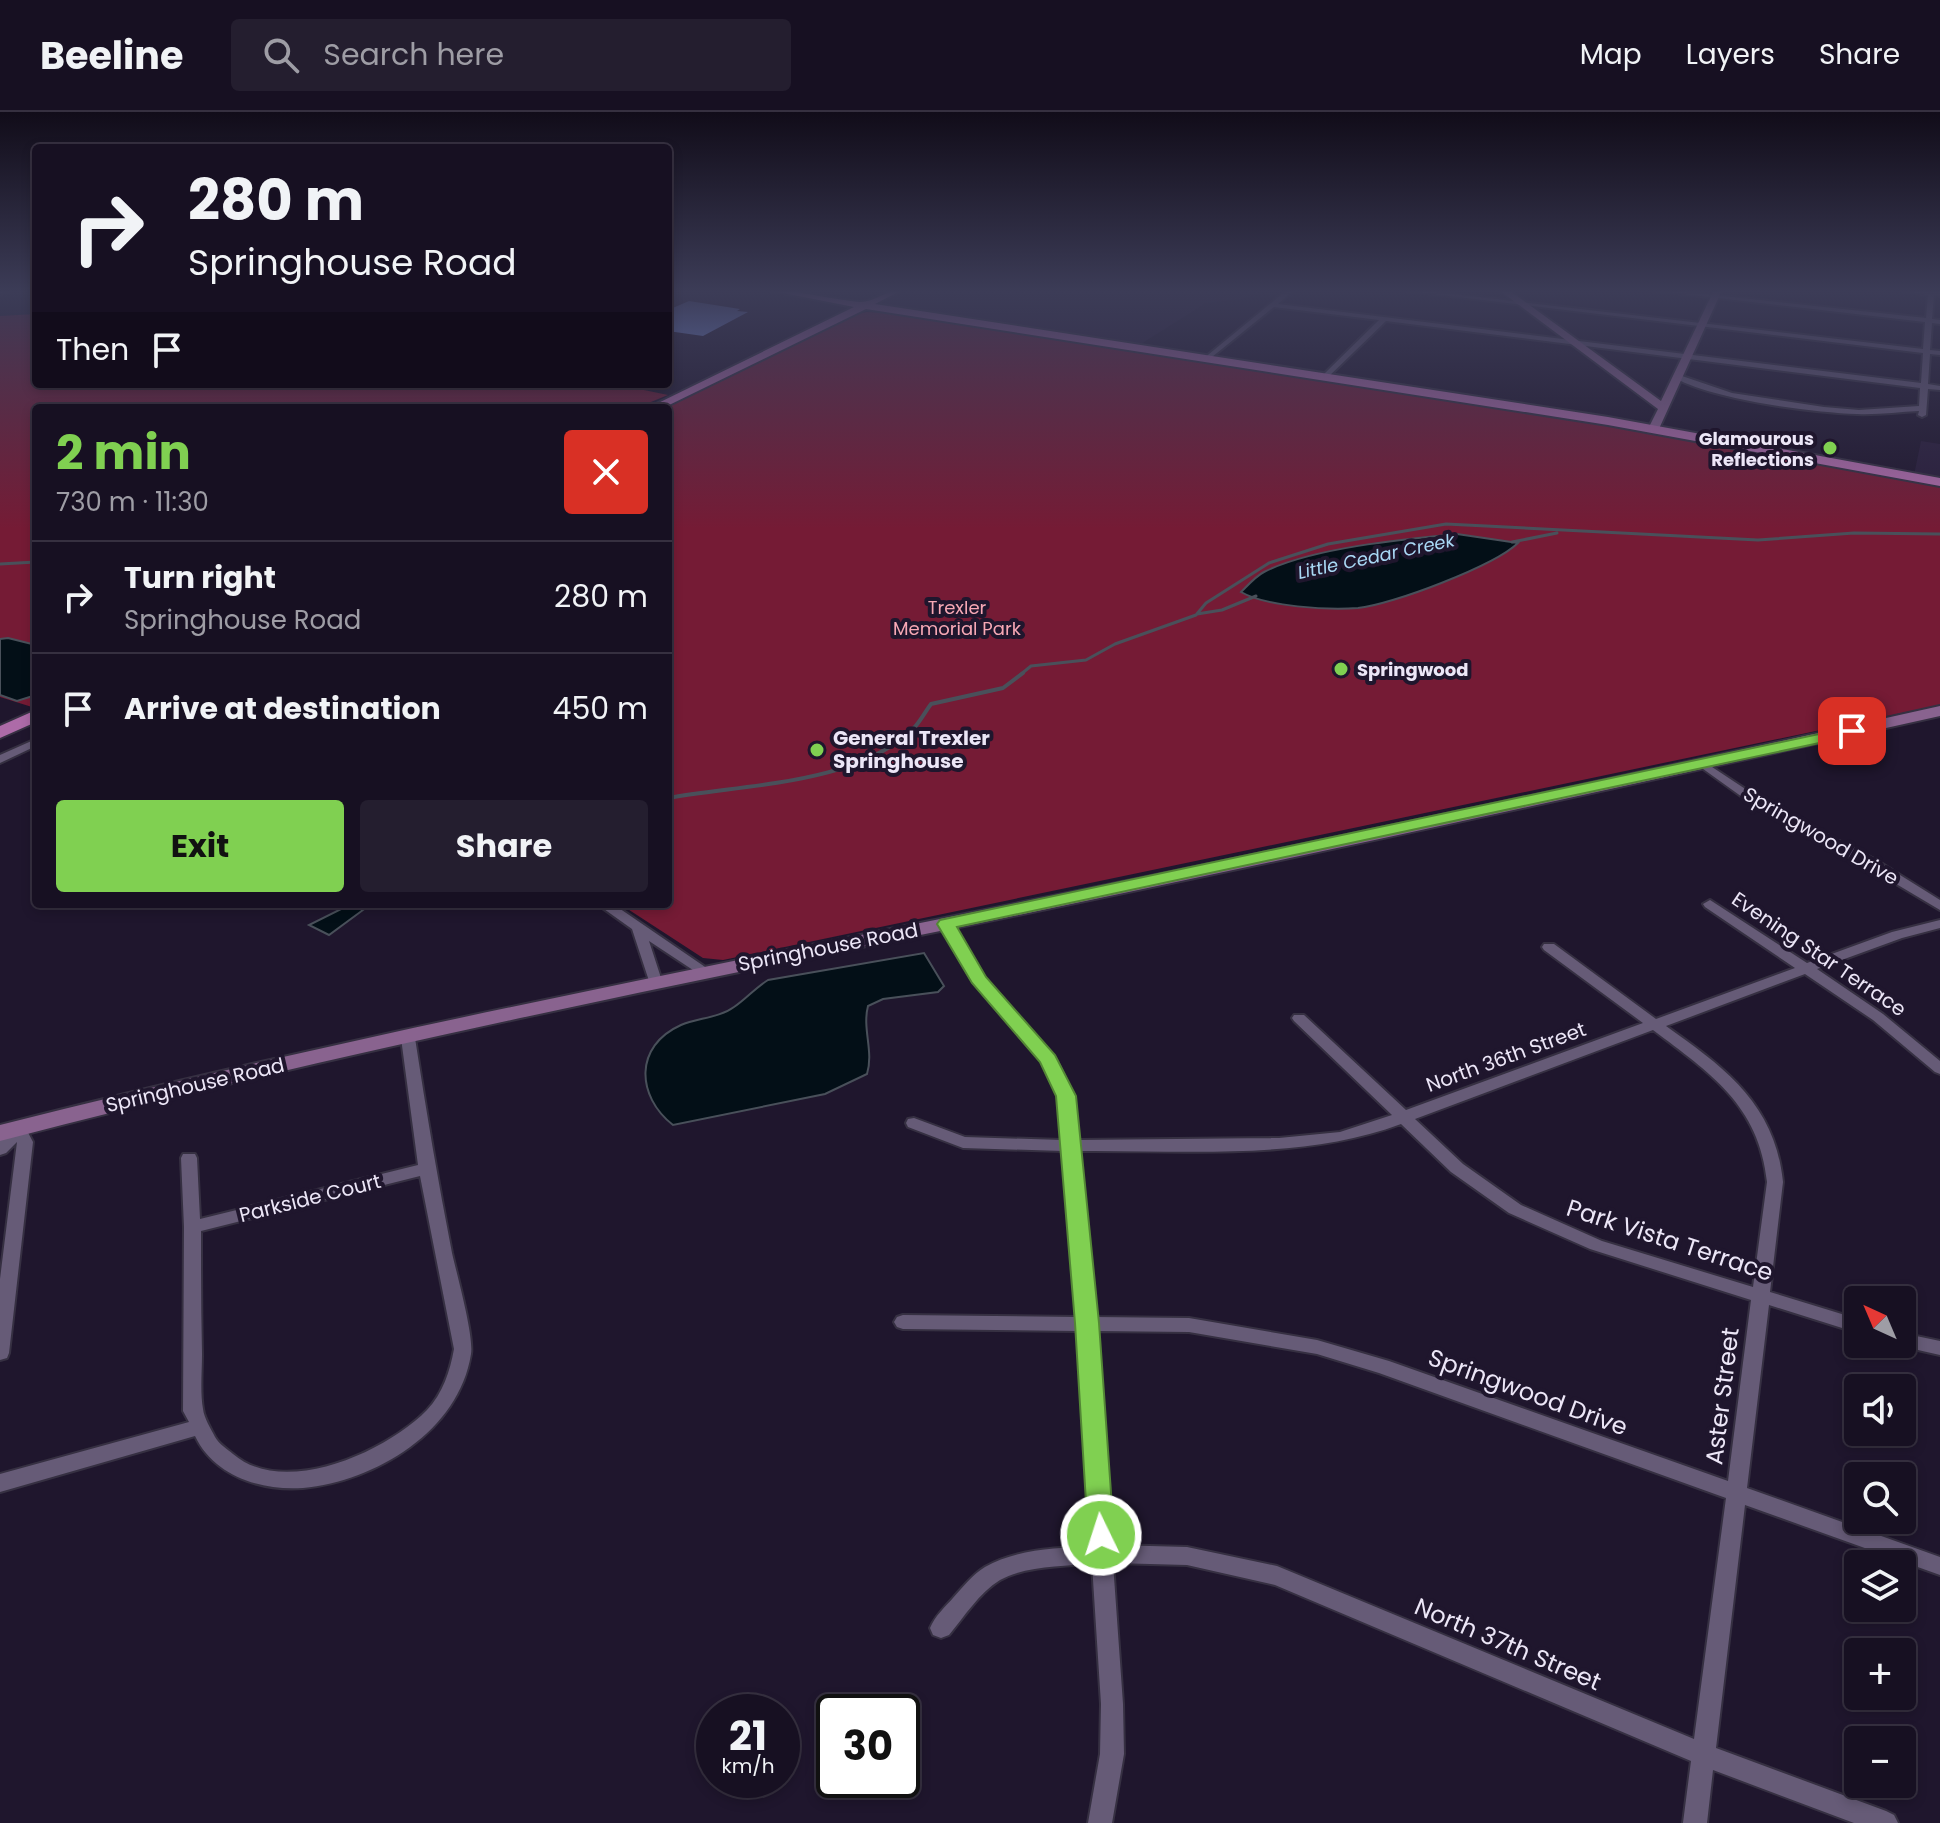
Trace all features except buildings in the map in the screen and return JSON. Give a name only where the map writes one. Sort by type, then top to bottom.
[{"type":"main road","points":[[662,404],[731,370]]},
{"type":"main road","points":[[1271,370],[1654,429],[1940,482]]},
{"type":"main road","points":[[0,733],[32,717]]},
{"type":"street","points":[[1325,378],[1333,370]]},
{"type":"street","points":[[1612,370],[1665,409]]},
{"type":"street","points":[[1654,429],[1682,370]]},
{"type":"street","points":[[1797,370],[1940,388]]},
{"type":"street","points":[[1679,378],[1731,395],[1824,409],[1923,411],[1926,370]]},
{"type":"street","points":[[1649,397],[1672,392]]},
{"type":"street","name":"Springhouse Road","points":[[9,1131],[178,1088],[655,981],[946,924],[1940,711]]},
{"type":"street","points":[[0,760],[32,744]]},
{"type":"street","name":"Springwood Drive","points":[[1703,764],[1767,809],[1871,863],[1940,906]]},
{"type":"street","name":"Evening Star Terrace","points":[[1710,904],[1878,1017],[1940,1069]]},
{"type":"street","points":[[610,908],[704,971]]},
{"type":"street","points":[[946,924],[978,979],[1048,1059],[1066,1096],[1087,1323],[1112,1704],[1112,1754],[1100,1823]]},
{"type":"street","name":"North 36th Street","points":[[914,1123],[963,1142],[1071,1146],[1313,1141],[1374,1128],[1897,935],[1940,924]]},
{"type":"street","points":[[639,929],[655,981]]},
{"type":"street","name":"Aster Street","points":[[1549,947],[1655,1024],[1733,1087],[1749,1106],[1769,1141],[1775,1182],[1695,1823]]},
{"type":"street","name":"Park Vista Terrace","points":[[1299,1018],[1457,1168],[1484,1189],[1550,1227],[1596,1245],[1844,1321]]},
{"type":"street","points":[[189,1158],[193,1411],[197,1428],[209,1448],[228,1464],[252,1475],[279,1480],[307,1479],[361,1465],[388,1452],[433,1416],[449,1395],[460,1370],[463,1349],[427,1169],[408,1038]]},
{"type":"street","points":[[0,1149],[9,1131],[25,1142],[0,1353]]},
{"type":"street","name":"Parkside Court","points":[[192,1227],[427,1169]]},
{"type":"street","name":"Springwood Drive","points":[[903,1322],[1189,1325],[1317,1347],[1382,1366],[1940,1566]]},
{"type":"street","points":[[1916,1343],[1940,1348]]},
{"type":"street","points":[[0,1483],[197,1428]]},
{"type":"street","name":"North 37th Street","points":[[941,1628],[971,1593],[994,1573],[1022,1564],[1102,1556],[1185,1556],[1231,1564],[1277,1576],[1705,1755],[1886,1823]]},
{"type":"shaded area","points":[[1921,441],[1940,444],[1940,480],[1914,475]]},
{"type":"green space","points":[[0,370],[32,370],[32,388],[634,388],[668,395],[646,404],[32,404],[32,707],[0,697]]},
{"type":"green space","name":"Trexler Memorial Park","points":[[741,370],[1258,370],[1527,411],[1940,486],[1940,705],[723,960],[703,958],[626,908],[672,908],[672,404]]},
{"type":"water","points":[[1457,534],[1518,543],[1466,573],[1417,592],[1358,608],[1298,606],[1266,601],[1241,592],[1264,572],[1307,557],[1358,546]]},
{"type":"water","points":[[0,639],[32,644],[32,696],[17,701],[0,695]]},
{"type":"water","points":[[343,908],[363,910],[329,935],[309,925]]},
{"type":"water","points":[[924,953],[944,986],[938,992],[883,999],[868,1006],[867,1074],[825,1094],[673,1125],[652,1100],[647,1086],[648,1058],[666,1034],[681,1025],[728,1011],[768,980]]},
{"type":"waterway","name":"Little Cedar Creek","points":[[1020,675],[1031,666],[1086,660],[1115,644],[1196,615],[1206,603],[1269,563],[1328,544],[1446,524],[1758,540],[1854,533],[1940,534]]},
{"type":"waterway","name":"Little Cedar Creek","points":[[1512,542],[1557,533]]},
{"type":"waterway","name":"Little Cedar Creek","points":[[0,564],[32,562]]},
{"type":"waterway","name":"Little Cedar Creek","points":[[1197,614],[1222,610],[1256,596]]},
{"type":"waterway","name":"Little Cedar Creek","points":[[672,797],[830,772],[889,747],[913,729],[931,704],[1003,688],[1023,673]]},
{"type":"place","name":"Glamourous Reflections","points":[[1830,448]]},
{"type":"place","name":"Springwood","points":[[1341,669]]},
{"type":"place","name":"General Trexler Springhouse","points":[[817,750]]},
{"type":"route","points":[[1101,1535],[1087,1323],[1066,1096],[1048,1059],[978,979],[946,924],[1852,731]]}]
